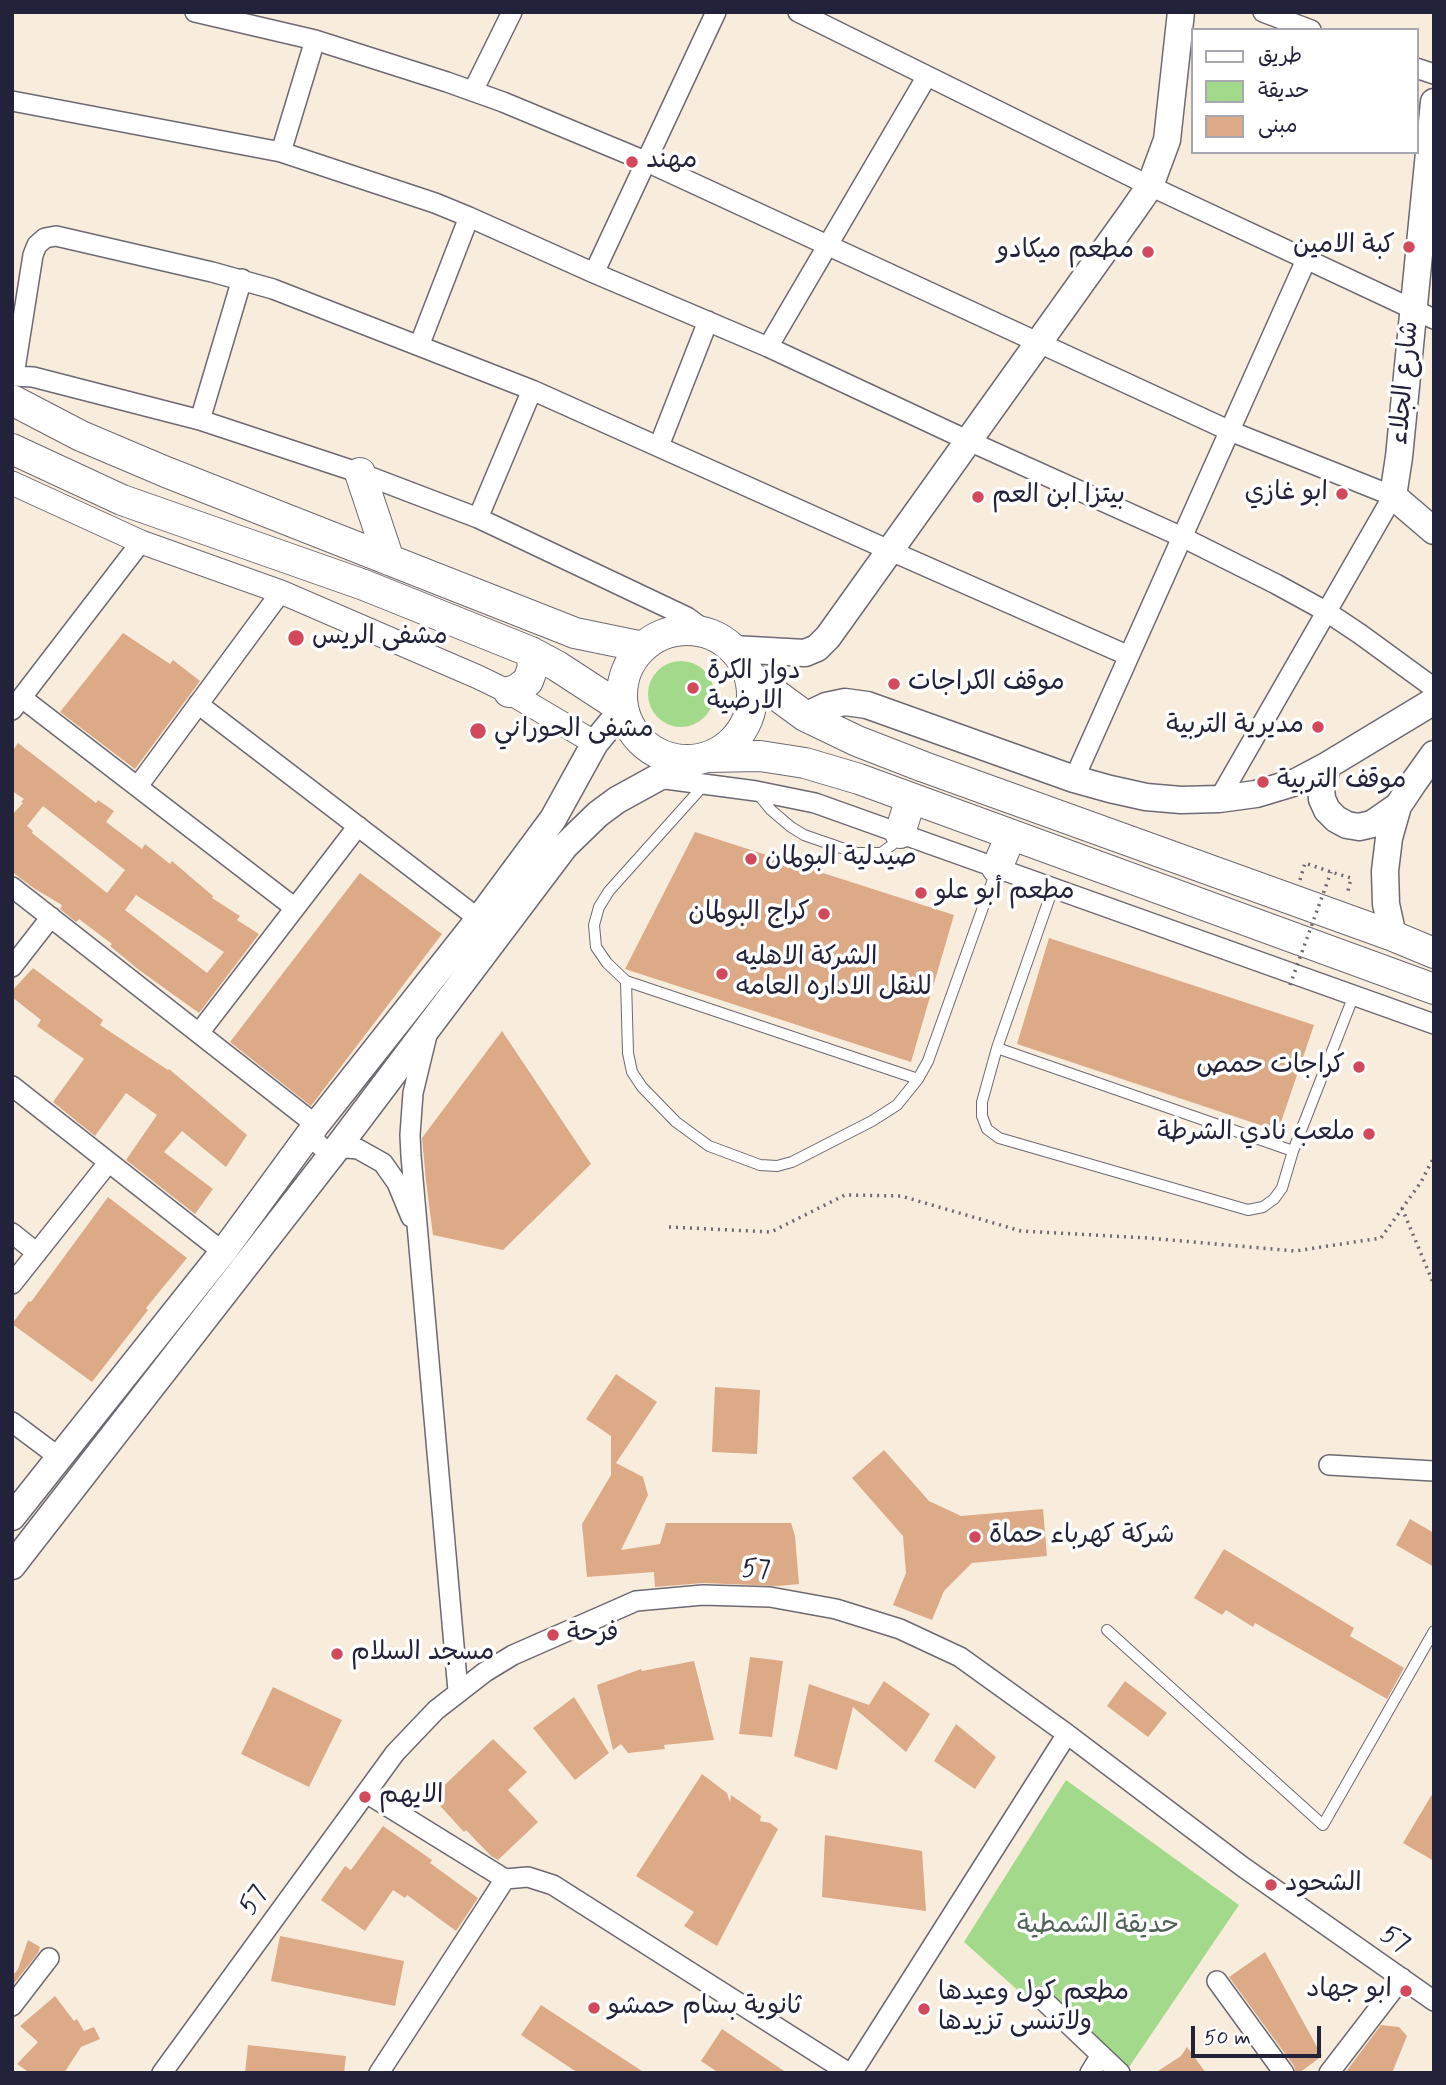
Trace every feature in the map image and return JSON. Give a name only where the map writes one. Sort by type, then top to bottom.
[{"type":"main road","points":[[706,771],[686,761],[665,757],[646,746],[631,729],[623,709],[621,692],[632,660],[643,647],[658,637],[675,631],[693,630],[721,642],[788,653],[805,653],[817,648],[828,637],[1150,186],[1167,140],[1184,74],[1181,12]]},
{"type":"main road","name":"شارع الجلاء","points":[[1393,496],[1423,315],[1427,152],[1434,102]]},
{"type":"main road","points":[[13,384],[81,436],[142,462],[575,633],[643,647]]},
{"type":"main road","points":[[12,449],[122,500],[364,585],[531,652],[623,709]]},
{"type":"main road","points":[[360,473],[389,560]]},
{"type":"main road","points":[[1393,496],[1434,531]]},
{"type":"main road","points":[[706,771],[740,733],[749,715],[752,695],[749,675],[743,661],[721,642]]},
{"type":"main road","points":[[509,692],[528,681],[533,667],[531,652]]},
{"type":"main road","points":[[749,675],[805,716],[858,741],[1434,953]]},
{"type":"main road","points":[[805,716],[826,706],[845,702],[867,705],[1074,779],[1146,797],[1181,800],[1255,794],[1296,782],[1434,701]]},
{"type":"main road","points":[[12,1517],[223,1252],[316,1125],[479,919],[553,820],[595,743],[623,709]]},
{"type":"main road","points":[[1393,936],[1386,904],[1385,871],[1389,838],[1398,806],[1434,754]]},
{"type":"main road","points":[[12,1566],[430,1027],[565,846],[598,814],[657,778],[706,771],[760,756],[805,762],[859,779],[1434,989]]},
{"type":"main road","points":[[1328,765],[1321,787],[1322,799],[1327,810],[1336,819],[1359,827],[1371,824],[1398,806]]},
{"type":"main road","points":[[900,833],[911,798]]},
{"type":"main road","points":[[997,868],[1011,835]]},
{"type":"street","points":[[195,12],[315,40],[473,91],[645,161],[1230,430],[1393,496],[1219,799]]},
{"type":"street","points":[[473,91],[512,12]]},
{"type":"street","points":[[594,273],[716,12]]},
{"type":"street","points":[[798,12],[1150,186],[1423,315]]},
{"type":"street","points":[[1262,12],[1306,28]]},
{"type":"street","points":[[281,152],[315,40]]},
{"type":"street","points":[[768,347],[927,76]]},
{"type":"street","points":[[12,101],[281,152],[469,216],[768,347],[1182,537],[1327,612],[1434,688]]},
{"type":"street","points":[[419,346],[469,216]]},
{"type":"street","points":[[721,642],[687,617],[478,517],[360,473],[200,420],[33,377],[13,384],[33,255],[37,245],[45,238],[56,236],[242,279],[273,289],[532,390],[1129,656]]},
{"type":"street","points":[[1074,779],[1306,260]]},
{"type":"street","points":[[200,420],[242,279]]},
{"type":"street","points":[[659,446],[708,321]]},
{"type":"street","points":[[478,517],[532,390]]},
{"type":"street","points":[[12,483],[141,542],[281,592],[478,677],[509,692],[595,743]]},
{"type":"street","points":[[141,542],[17,704],[138,786],[295,908]]},
{"type":"street","points":[[138,786],[281,592]]},
{"type":"street","points":[[198,704],[479,919]]},
{"type":"street","points":[[706,771],[756,790],[815,803],[1434,1024]]},
{"type":"street","points":[[199,1033],[358,826]]},
{"type":"street","points":[[12,887],[316,1125],[314,1136],[317,1143],[330,1149],[358,1149],[383,1163],[397,1182],[418,1237]]},
{"type":"street","points":[[12,967],[51,917]]},
{"type":"street","points":[[430,1027],[417,1073],[411,1114],[411,1156],[458,1691]]},
{"type":"street","points":[[12,1086],[223,1252]]},
{"type":"street","points":[[12,1284],[108,1163]]},
{"type":"street","points":[[12,1233],[37,1253]]},
{"type":"street","points":[[12,1422],[60,1458]]},
{"type":"street","points":[[1329,1465],[1434,1471]]},
{"type":"street","name":"57","points":[[162,2073],[395,1753],[414,1731],[458,1691],[513,1655],[636,1601],[703,1595],[747,1596],[803,1602],[836,1609],[878,1621],[960,1657],[1068,1734],[1243,1867],[1434,2001]]},
{"type":"street","points":[[366,1793],[506,1880],[528,1877],[553,1885],[851,2073],[1068,1734]]},
{"type":"street","points":[[379,2073],[506,1880]]},
{"type":"street","points":[[12,2006],[49,1958]]},
{"type":"street","points":[[1329,2073],[1402,1978]]},
{"type":"street","points":[[1217,1981],[1284,2073]]},
{"type":"street","points":[[1040,1997],[1120,2073]]},
{"type":"street","points":[[1090,2073],[1101,2055]]},
{"type":"lane","points":[[706,771],[599,907],[594,925],[596,947],[607,963],[626,981],[918,1079]]},
{"type":"lane","points":[[756,790],[771,810],[791,827],[804,835],[856,853],[881,853],[892,845],[900,833]]},
{"type":"lane","points":[[626,981],[628,1054],[632,1072],[642,1087],[676,1122],[709,1146],[760,1165],[776,1166],[792,1162],[872,1121],[897,1105],[918,1079],[942,1024],[997,868]]},
{"type":"lane","points":[[1053,888],[997,1048],[982,1102],[982,1116],[987,1129],[999,1138],[1248,1210],[1263,1208],[1282,1188],[1293,1151],[1354,994]]},
{"type":"lane","points":[[997,1048],[1293,1151]]},
{"type":"lane","points":[[1107,1630],[1323,1825],[1434,1631]]},
{"type":"path","points":[[1306,863],[1351,878]]},
{"type":"path","points":[[1290,985],[1331,872]]},
{"type":"path","points":[[669,1227],[771,1232],[845,1195],[901,1196],[1021,1231],[1148,1238],[1295,1251],[1381,1238],[1421,1182],[1434,1157]]},
{"type":"path","points":[[1402,1208],[1434,1285]]},
{"type":"green space","points":[[681,661],[694,663],[709,676],[714,694],[712,707],[699,722],[681,727],[668,725],[653,712],[648,694],[650,681],[663,666]]},
{"type":"green space","name":"حديقة الشمطية","points":[[1066,1780],[1239,1905],[1125,2073],[1110,2073],[964,1942]]},
{"type":"building","points":[[123,633],[170,664],[173,660],[200,681],[135,769],[60,712]]},
{"type":"building","points":[[18,743],[96,803],[98,800],[114,811],[106,822],[142,849],[145,844],[170,864],[172,861],[213,896],[212,898],[240,916],[237,920],[259,934],[199,1013],[139,970],[110,946],[112,944],[79,919],[76,922],[60,909],[62,905],[12,872],[12,815],[24,799],[12,791],[12,752]],"holes":[[[43,806],[125,870],[107,893],[32,833],[27,826]],[[136,895],[224,952],[207,973],[125,910]]]},
{"type":"building","points":[[695,832],[954,915],[911,1062],[625,969]]},
{"type":"building","points":[[360,873],[442,934],[311,1106],[230,1042]]},
{"type":"building","points":[[1049,938],[1314,1025],[1278,1131],[1017,1044]]},
{"type":"building","points":[[33,968],[103,1020],[100,1025],[169,1069],[247,1135],[226,1167],[182,1131],[164,1152],[213,1189],[195,1214],[126,1160],[157,1115],[126,1093],[95,1136],[53,1102],[84,1059],[37,1026],[41,1020],[12,997],[12,991]]},
{"type":"building","points":[[502,1031],[591,1164],[503,1250],[433,1235],[422,1138]]},
{"type":"building","points":[[108,1197],[187,1258],[146,1308],[148,1310],[92,1382],[12,1324]]},
{"type":"building","points":[[616,1374],[657,1402],[616,1463],[643,1477],[648,1495],[621,1550],[660,1544],[666,1523],[791,1523],[795,1536],[799,1584],[778,1586],[703,1583],[655,1587],[654,1572],[587,1577],[582,1524],[611,1475],[611,1436],[586,1419]]},
{"type":"building","points":[[715,1387],[760,1390],[757,1454],[712,1452]]},
{"type":"building","points":[[884,1450],[929,1501],[961,1516],[1043,1509],[1047,1556],[972,1563],[944,1591],[932,1620],[893,1605],[906,1573],[903,1536],[852,1478]]},
{"type":"building","points":[[1410,1519],[1434,1533],[1434,1567],[1396,1545]]},
{"type":"building","points":[[1224,1549],[1354,1628],[1350,1636],[1404,1668],[1387,1699],[1255,1623],[1253,1627],[1226,1610],[1222,1615],[1194,1598]]},
{"type":"building","points":[[750,1657],[783,1661],[772,1737],[739,1734]]},
{"type":"building","points":[[694,1661],[714,1740],[664,1745],[665,1749],[628,1753],[621,1744],[613,1750],[597,1685],[641,1669],[642,1671]]},
{"type":"building","points":[[884,1681],[930,1714],[906,1752],[853,1707],[837,1770],[794,1756],[809,1684],[869,1705]]},
{"type":"building","points":[[1125,1681],[1167,1713],[1148,1737],[1107,1706]]},
{"type":"building","points":[[273,1687],[342,1720],[309,1787],[241,1754]]},
{"type":"building","points":[[574,1697],[609,1753],[575,1780],[533,1728]]},
{"type":"building","points":[[956,1724],[996,1757],[975,1789],[934,1761]]},
{"type":"building","points":[[493,1739],[527,1772],[508,1790],[538,1822],[498,1860],[466,1830],[464,1832],[432,1797]]},
{"type":"building","points":[[702,1774],[727,1793],[730,1802],[731,1795],[761,1816],[760,1821],[770,1823],[778,1829],[717,1946],[684,1926],[694,1912],[636,1876]]},
{"type":"building","points":[[1434,1791],[1434,1861],[1403,1843]]},
{"type":"building","points":[[383,1826],[432,1860],[430,1863],[478,1898],[456,1931],[407,1895],[405,1898],[393,1890],[365,1931],[321,1900],[345,1866],[351,1870]]},
{"type":"building","points":[[825,1835],[922,1851],[926,1911],[822,1897]]},
{"type":"building","points":[[280,1936],[404,1961],[395,2006],[271,1981]]},
{"type":"building","points":[[28,1940],[40,1947],[38,1953],[12,1986],[12,1977],[18,1969]]},
{"type":"building","points":[[1265,1952],[1322,2056],[1299,2073],[1296,2073],[1294,2066],[1229,1977]]},
{"type":"building","points":[[55,1996],[74,2021],[77,2019],[84,2031],[94,2027],[100,2039],[81,2047],[64,2073],[30,2073],[17,2064],[38,2042],[20,2026]]},
{"type":"building","points":[[541,2005],[645,2073],[578,2073],[521,2035]]},
{"type":"building","points":[[1381,2025],[1399,2027],[1407,2036],[1392,2073],[1345,2073]]},
{"type":"building","points":[[722,2029],[787,2073],[719,2073],[701,2061]]},
{"type":"building","points":[[248,2045],[346,2056],[344,2073],[245,2073]]},
{"type":"building","points":[[1187,2047],[1206,2073],[1155,2073],[1181,2056]]},
{"type":"place","name":"مهند","points":[[632,162]]},
{"type":"place","name":"كبة الامين","points":[[1409,247]]},
{"type":"place","name":"مطعم ميكادو","points":[[1148,252]]},
{"type":"place","name":"ابو غازي","points":[[1342,494]]},
{"type":"place","name":"بيتزا ابن العم","points":[[978,497]]},
{"type":"place","name":"مشفى الريس","points":[[296,638]]},
{"type":"place","name":"موقف الكراجات","points":[[894,684]]},
{"type":"place","name":"دوار الكرة الارضية","points":[[693,688]]},
{"type":"place","name":"مديرية التربية","points":[[1318,727]]},
{"type":"place","name":"مشفى الحوراني","points":[[478,731]]},
{"type":"place","name":"موقف التربية","points":[[1263,782]]},
{"type":"place","name":"صيدلية البولمان","points":[[751,859]]},
{"type":"place","name":"مطعم أبو علو","points":[[921,893]]},
{"type":"place","name":"كراج البولمان","points":[[824,914]]},
{"type":"place","name":"الشركة الاهليه للنقل الاداره العامه","points":[[722,974]]},
{"type":"place","name":"كراجات حمص","points":[[1359,1067]]},
{"type":"place","name":"ملعب نادي الشرطة","points":[[1369,1134]]},
{"type":"place","name":"شركة كهرباء حماة","points":[[975,1537]]},
{"type":"place","name":"فرحة","points":[[553,1635]]},
{"type":"place","name":"مسجد السلام","points":[[337,1654]]},
{"type":"place","name":"الايهم","points":[[365,1797]]},
{"type":"place","name":"الشحود","points":[[1271,1885]]},
{"type":"place","name":"ابو جهاد","points":[[1406,1991]]},
{"type":"place","name":"ثانوية بسام حمشو","points":[[594,2008]]},
{"type":"place","name":"مطعم كول وعيدها ولاتنسى تزيدها","points":[[924,2009]]}]
